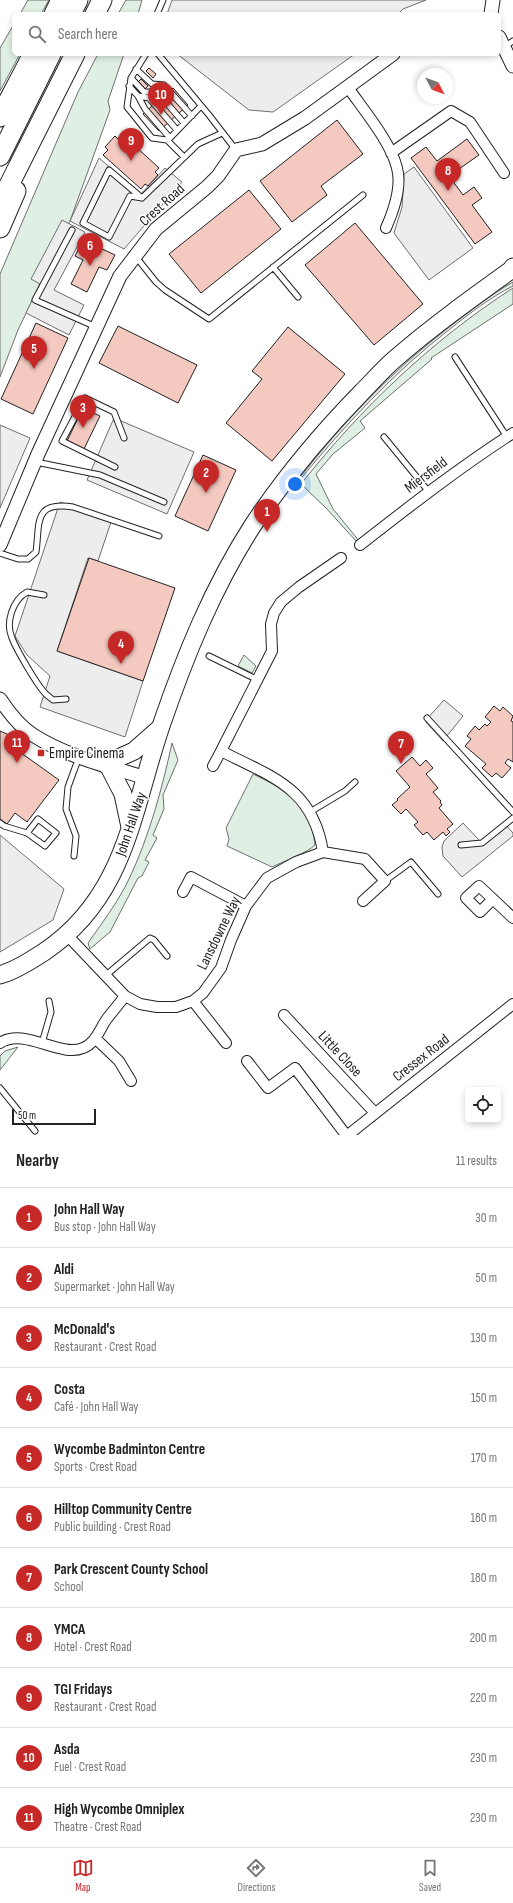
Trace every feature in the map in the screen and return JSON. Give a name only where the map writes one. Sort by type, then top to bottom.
[{"type":"highway","points":[[55,12],[61,0]]},
{"type":"highway","points":[[72,12],[78,0]]},
{"type":"highway","points":[[96,12],[102,0]]},
{"type":"highway","points":[[0,117],[32,56]]},
{"type":"highway","points":[[0,135],[26,86],[46,56]]},
{"type":"highway","points":[[0,156],[50,56]]},
{"type":"highway","points":[[0,203],[73,56]]},
{"type":"highway","points":[[0,228],[60,83]]},
{"type":"highway","name":"John Hall Way","points":[[0,975],[29,962],[68,935],[101,894],[117,865],[131,829],[160,728],[198,630],[228,568],[253,526],[290,473],[327,428],[395,359],[457,308],[512,269]]},
{"type":"highway","points":[[131,829],[123,794],[106,765],[138,749],[160,728]]},
{"type":"street","points":[[491,12],[493,0]]},
{"type":"street","points":[[506,41],[513,66]]},
{"type":"street","points":[[236,150],[262,144],[305,118],[390,56]]},
{"type":"street","points":[[347,86],[391,153],[397,167],[399,178],[397,199],[386,228]]},
{"type":"street","points":[[391,153],[451,112],[470,122],[504,173]]},
{"type":"street","name":"Crest Road","points":[[0,545],[35,461],[120,276],[156,229],[218,176],[236,150]]},
{"type":"street","name":"Miersfield","points":[[360,545],[429,492],[510,435]]},
{"type":"street","points":[[212,766],[272,651],[271,624],[274,613],[281,602],[341,558]]},
{"type":"street","points":[[0,699],[19,724],[33,735],[80,756],[146,778]]},
{"type":"street","points":[[221,751],[281,782],[297,794],[310,812],[321,840],[323,852]]},
{"type":"street","name":"Lansdowne Way","points":[[68,935],[125,996],[140,1004],[157,1007],[176,1007],[193,1001],[203,993],[221,968],[246,906],[267,878],[296,862],[323,852],[366,859],[385,881]]},
{"type":"street","points":[[183,892],[192,877],[246,906]]},
{"type":"street","points":[[363,901],[385,881]]},
{"type":"street","points":[[493,899],[513,918]]},
{"type":"street","points":[[0,1043],[6,1039],[32,1040],[75,1050],[84,1048],[95,1038],[106,1019],[125,996]]},
{"type":"street","points":[[193,1001],[226,1043]]},
{"type":"street","name":"Cressex Road","points":[[347,1135],[513,1004]]},
{"type":"street","name":"Little Close","points":[[284,1015],[375,1113]]},
{"type":"street","points":[[95,1038],[119,1062],[131,1081]]},
{"type":"street","points":[[247,1061],[268,1088],[295,1068],[347,1135]]},
{"type":"lane","points":[[158,12],[163,0]]},
{"type":"lane","points":[[145,56],[130,78],[127,107],[131,114],[152,138],[169,139]]},
{"type":"lane","points":[[160,56],[236,150]]},
{"type":"lane","points":[[136,69],[152,84],[164,85],[192,116]]},
{"type":"lane","points":[[130,78],[144,92],[157,92],[184,123]]},
{"type":"lane","points":[[129,86],[138,96],[145,109],[184,157]]},
{"type":"lane","points":[[138,96],[149,98],[177,130]]},
{"type":"lane","points":[[169,139],[201,106]]},
{"type":"lane","points":[[142,198],[163,180],[198,144],[222,133]]},
{"type":"lane","points":[[109,170],[142,198],[130,196],[109,237],[83,224],[109,170]]},
{"type":"lane","points":[[135,256],[161,286],[175,298],[208,319],[363,195]]},
{"type":"lane","points":[[72,230],[35,300],[97,327]]},
{"type":"lane","points":[[273,267],[298,297]]},
{"type":"lane","points":[[455,357],[510,435]]},
{"type":"lane","points":[[115,467],[62,441],[85,398],[114,412],[124,438]]},
{"type":"lane","points":[[384,437],[429,492]]},
{"type":"lane","points":[[35,461],[100,476],[164,502]]},
{"type":"lane","points":[[0,553],[18,559],[28,559],[36,552],[38,523],[43,511],[50,507],[73,507],[159,536]]},
{"type":"lane","points":[[44,595],[27,592],[20,596],[15,602],[11,613],[11,637],[44,692],[53,700],[66,699]]},
{"type":"lane","points":[[209,656],[258,680]]},
{"type":"lane","points":[[427,718],[513,812]]},
{"type":"lane","points":[[74,856],[76,836],[66,809],[68,787],[80,756]]},
{"type":"lane","points":[[310,812],[345,791],[355,782]]},
{"type":"lane","points":[[461,846],[482,843],[513,818]]},
{"type":"lane","points":[[0,823],[4,826],[28,833],[45,846],[56,833],[38,820],[28,833]]},
{"type":"lane","points":[[385,881],[411,862],[438,894]]},
{"type":"lane","points":[[105,976],[150,938],[154,940],[167,956]]},
{"type":"lane","points":[[42,1043],[51,1012],[49,1001]]},
{"type":"lane","points":[[0,1088],[35,1131]]},
{"type":"green space","points":[[28,0],[49,0],[42,12],[21,12]]},
{"type":"green space","points":[[126,0],[142,0],[139,12],[119,12]]},
{"type":"green space","points":[[12,27],[12,56],[19,56],[0,91],[0,48]]},
{"type":"green space","points":[[97,56],[123,56],[108,101],[110,110],[70,221],[18,330],[0,377],[0,274],[78,92]]},
{"type":"green space","points":[[513,282],[513,286],[473,311],[409,363],[370,400],[299,481],[298,480],[332,438],[387,380],[448,328],[496,292]]},
{"type":"green space","points":[[513,288],[513,304],[431,358],[432,359],[360,421],[365,428],[333,454],[316,474],[333,509],[356,537],[358,540],[356,541],[327,509],[301,484],[348,429],[399,377],[454,330]]},
{"type":"green space","points":[[244,655],[256,666],[252,673],[238,666]]},
{"type":"green space","points":[[172,743],[178,760],[163,795],[164,809],[153,835],[157,838],[145,860],[149,862],[142,876],[138,878],[110,932],[90,949],[88,943],[120,896],[143,846],[164,778]]},
{"type":"green space","points":[[253,774],[277,786],[295,800],[308,818],[312,830],[315,845],[301,854],[272,867],[227,846],[229,839],[226,828]]},
{"type":"green space","points":[[18,1047],[0,1070],[0,1056],[5,1051]]},
{"type":"shaded area","points":[[172,0],[426,0],[403,9],[400,12],[168,12]]},
{"type":"shaded area","points":[[180,56],[352,56],[273,112],[249,110]]},
{"type":"shaded area","points":[[99,158],[141,194],[165,168],[182,182],[124,249],[70,221]]},
{"type":"shaded area","points":[[414,167],[473,248],[429,280],[394,233],[402,207],[404,174]]},
{"type":"shaded area","points":[[62,220],[85,232],[54,290],[84,305],[69,335],[26,313],[40,284],[31,279]]},
{"type":"shaded area","points":[[114,418],[194,452],[167,514],[87,480]]},
{"type":"shaded area","points":[[0,425],[30,438],[0,508]]},
{"type":"shaded area","points":[[60,502],[112,519],[98,561],[88,558],[57,651],[143,681],[125,737],[40,707],[50,676],[27,655],[15,636]]},
{"type":"shaded area","points":[[444,700],[463,716],[443,741],[425,721]]},
{"type":"shaded area","points":[[463,823],[480,841],[504,823],[513,833],[513,836],[462,877],[443,856],[442,847],[444,841]]},
{"type":"shaded area","points":[[0,835],[64,889],[53,920],[0,952]]},
{"type":"building","points":[[149,68],[156,74],[153,78],[146,71]]},
{"type":"building","points":[[141,79],[148,86],[145,89],[138,82]]},
{"type":"building","points":[[173,88],[188,105],[159,131],[143,114]]},
{"type":"building","points":[[337,120],[363,154],[321,186],[327,195],[292,222],[260,181]]},
{"type":"building","points":[[122,134],[159,168],[155,172],[158,175],[148,186],[145,184],[141,189],[103,155],[108,150],[105,147],[115,136],[118,139]]},
{"type":"building","points":[[467,139],[479,155],[449,176],[463,195],[474,187],[482,198],[472,205],[492,232],[475,244],[411,158],[426,147],[437,161]]},
{"type":"building","points":[[249,190],[281,229],[201,293],[169,254]]},
{"type":"building","points":[[355,223],[423,304],[374,345],[305,265]]},
{"type":"building","points":[[83,240],[115,255],[107,270],[99,267],[87,292],[71,284],[83,260],[75,256]]},
{"type":"building","points":[[36,323],[68,338],[33,414],[1,399]]},
{"type":"building","points":[[118,326],[197,365],[178,403],[99,363]]},
{"type":"building","points":[[288,327],[345,374],[272,461],[226,423],[262,379],[252,371]]},
{"type":"building","points":[[83,408],[100,416],[84,449],[67,441]]},
{"type":"building","points":[[203,455],[236,470],[208,531],[175,516]]},
{"type":"building","points":[[89,558],[175,588],[143,681],[57,651]]},
{"type":"building","points":[[494,706],[500,711],[503,707],[513,716],[511,721],[513,722],[513,762],[508,759],[505,763],[511,768],[502,778],[496,773],[492,777],[482,768],[486,764],[465,746],[471,739],[467,736],[475,726],[479,730],[485,724],[487,726],[491,722],[485,717]]},
{"type":"building","points":[[0,731],[9,735],[10,745],[59,780],[27,822],[15,813],[7,824],[0,819]]},
{"type":"building","points":[[412,757],[420,766],[426,760],[433,768],[426,774],[438,788],[433,792],[441,801],[440,802],[442,805],[439,808],[453,824],[447,829],[450,832],[446,836],[443,832],[434,840],[427,832],[423,835],[414,825],[418,822],[406,809],[401,814],[392,805],[410,787],[396,771]]},
{"type":"place","name":"Asda","points":[[161,115]]},
{"type":"place","name":"TGI Fridays","points":[[131,161]]},
{"type":"place","name":"YMCA","points":[[448,191]]},
{"type":"place","name":"Hilltop Community Centre","points":[[90,266]]},
{"type":"place","name":"Wycombe Badminton Centre","points":[[34,369]]},
{"type":"place","name":"McDonald's","points":[[83,428]]},
{"type":"place","name":"Aldi","points":[[206,493]]},
{"type":"place","name":"John Hall Way","points":[[267,532]]},
{"type":"place","name":"Costa","points":[[121,664]]},
{"type":"place","name":"Empire Cinema","points":[[41,753]]},
{"type":"place","name":"High Wycombe Omniplex","points":[[17,763]]},
{"type":"place","name":"Park Crescent County School","points":[[401,764]]}]
